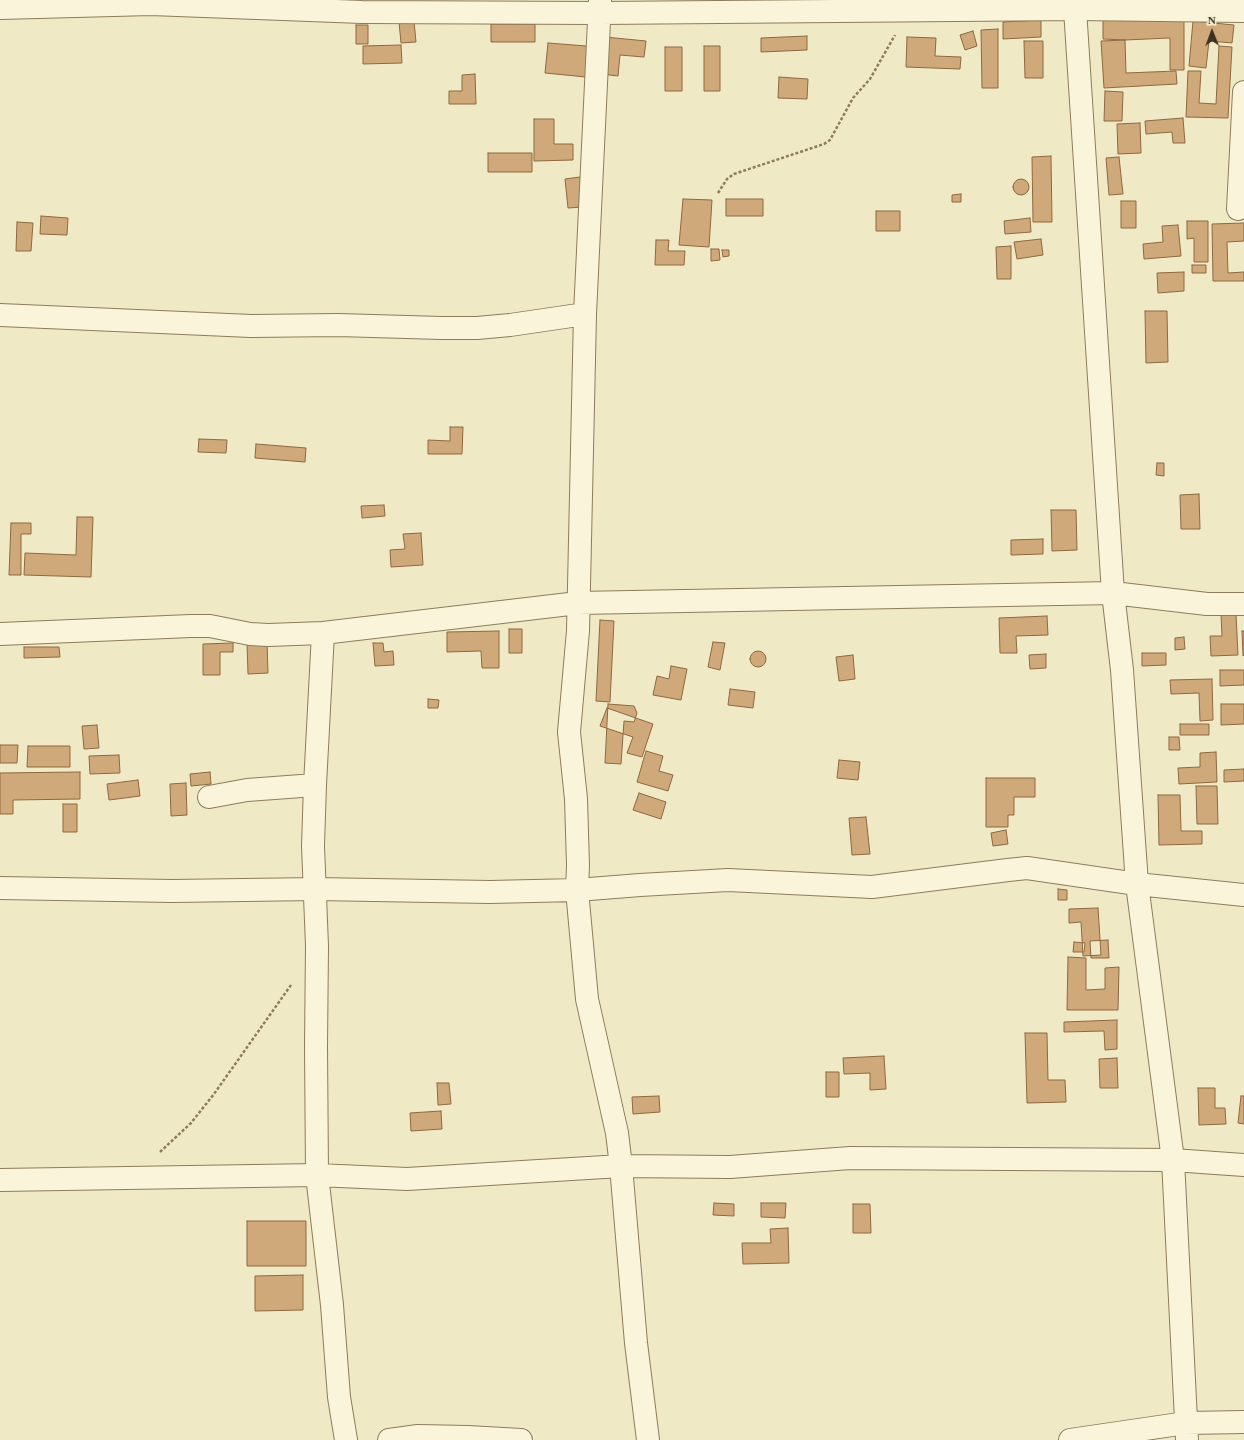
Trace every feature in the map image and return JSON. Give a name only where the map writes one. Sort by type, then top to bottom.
[{"type":"street","points":[[0,8],[151,4],[362,12],[600,7],[908,10],[1075,4],[1244,11]]},
{"type":"street","points":[[1075,4],[1113,593],[1122,670],[1137,884],[1173,1160],[1186,1432]]},
{"type":"street","points":[[600,7],[586,314],[578,632],[569,732],[576,799],[578,865],[576,890],[587,999],[611,1106],[621,1166],[636,1343],[648,1440]]},
{"type":"street","points":[[1238,209],[1244,92]]},
{"type":"street","points":[[0,316],[251,326],[338,325],[477,328],[510,325],[586,314]]},
{"type":"street","points":[[0,634],[191,626],[210,626],[250,634],[268,635],[323,633],[578,603],[1113,593],[1207,604],[1244,604]]},
{"type":"street","points":[[323,633],[313,846],[316,889],[317,1175],[332,1305],[339,1397],[346,1440]]},
{"type":"street","points":[[209,797],[247,790],[315,785]]},
{"type":"street","points":[[0,888],[172,891],[316,889],[490,892],[576,890],[728,880],[872,888],[1027,868],[1137,884],[1244,895]]},
{"type":"street","points":[[0,1180],[317,1175],[407,1179],[621,1166],[717,1167],[850,1158],[1173,1160],[1244,1165]]},
{"type":"street","points":[[1070,1440],[1186,1432],[1244,1422]]},
{"type":"street","points":[[389,1440],[418,1436],[468,1436],[521,1440]]},
{"type":"path","points":[[718,193],[727,179],[734,174],[824,144],[830,140],[853,98],[870,79],[908,10]]},
{"type":"path","points":[[134,1177],[191,1123],[205,1106],[292,984]]},
{"type":"building","points":[[1184,19],[1184,70],[1170,70],[1170,38],[1125,40],[1103,39],[1103,20]]},
{"type":"building","points":[[1041,20],[1041,37],[1003,39],[1003,22]]},
{"type":"building","points":[[414,21],[416,42],[401,43],[399,22]]},
{"type":"building","points":[[1193,21],[1234,25],[1232,43],[1209,41],[1206,68],[1189,66]]},
{"type":"building","points":[[491,24],[535,24],[535,42],[491,42]]},
{"type":"building","points":[[356,25],[368,25],[368,44],[356,44]]},
{"type":"building","points":[[998,29],[998,88],[982,88],[981,30]]},
{"type":"building","points":[[973,31],[977,46],[965,50],[960,35]]},
{"type":"building","points":[[807,36],[807,50],[761,52],[761,38]]},
{"type":"building","points":[[605,37],[646,41],[644,57],[620,55],[618,76],[601,74]]},
{"type":"building","points":[[907,37],[936,38],[935,56],[961,57],[960,69],[906,67]]},
{"type":"building","points":[[1125,40],[1126,73],[1176,71],[1177,84],[1104,88],[1101,41]]},
{"type":"building","points":[[1024,41],[1043,41],[1043,78],[1025,78]]},
{"type":"building","points":[[548,43],[599,47],[596,78],[545,73]]},
{"type":"building","points":[[401,45],[402,63],[363,64],[363,46]]},
{"type":"building","points":[[704,46],[720,46],[720,91],[704,91]]},
{"type":"building","points":[[1219,46],[1232,47],[1228,118],[1186,117],[1188,71],[1201,71],[1199,103],[1216,104]]},
{"type":"building","points":[[665,47],[682,47],[682,91],[665,91]]},
{"type":"building","points":[[475,74],[476,104],[449,104],[449,91],[462,91],[462,75]]},
{"type":"building","points":[[779,77],[808,79],[807,99],[778,98]]},
{"type":"building","points":[[1105,91],[1123,92],[1122,121],[1104,121]]},
{"type":"building","points":[[1183,118],[1185,143],[1173,143],[1172,132],[1146,134],[1145,121]]},
{"type":"building","points":[[534,119],[554,119],[554,144],[573,144],[573,160],[534,161]]},
{"type":"building","points":[[1140,123],[1141,153],[1118,154],[1117,124]]},
{"type":"building","points":[[488,153],[532,153],[532,172],[488,172]]},
{"type":"building","points":[[1051,156],[1052,222],[1033,222],[1032,157]]},
{"type":"building","points":[[1119,157],[1123,194],[1109,195],[1106,158]]},
{"type":"building","points":[[580,177],[583,207],[568,208],[565,179]]},
{"type":"building","points":[[1021,179],[1028,184],[1029,187],[1024,194],[1021,195],[1014,190],[1013,187],[1018,180]]},
{"type":"building","points":[[961,194],[961,202],[952,202],[952,195]]},
{"type":"building","points":[[683,199],[712,200],[709,247],[679,245]]},
{"type":"building","points":[[726,199],[763,199],[763,216],[726,216]]},
{"type":"building","points":[[1121,201],[1136,201],[1136,228],[1121,228]]},
{"type":"building","points":[[876,211],[900,211],[900,231],[876,231]]},
{"type":"building","points":[[41,216],[68,218],[67,235],[40,234]]},
{"type":"building","points":[[1030,218],[1031,232],[1005,234],[1004,221]]},
{"type":"building","points":[[1187,221],[1208,221],[1208,262],[1194,262],[1194,238],[1187,239]]},
{"type":"building","points":[[17,222],[33,223],[31,251],[16,251]]},
{"type":"building","points":[[1244,223],[1244,241],[1227,242],[1228,273],[1244,272],[1244,281],[1213,281],[1212,224]]},
{"type":"building","points":[[1178,225],[1181,256],[1144,259],[1143,244],[1163,242],[1162,226]]},
{"type":"building","points":[[1041,239],[1043,255],[1017,259],[1014,242]]},
{"type":"building","points":[[656,240],[669,240],[668,251],[685,251],[684,265],[655,265]]},
{"type":"building","points":[[1011,246],[1011,279],[997,279],[996,247]]},
{"type":"building","points":[[711,249],[719,249],[720,260],[711,261]]},
{"type":"building","points":[[722,250],[729,250],[729,256],[723,257]]},
{"type":"building","points":[[1192,265],[1206,265],[1206,273],[1192,273]]},
{"type":"building","points":[[1184,272],[1184,291],[1158,293],[1157,273]]},
{"type":"building","points":[[1145,311],[1167,311],[1168,362],[1146,363]]},
{"type":"building","points":[[450,427],[463,427],[462,454],[428,454],[428,440],[450,441]]},
{"type":"building","points":[[199,439],[227,440],[226,453],[198,452]]},
{"type":"building","points":[[256,444],[306,448],[305,462],[255,458]]},
{"type":"building","points":[[1157,463],[1164,463],[1164,476],[1156,475]]},
{"type":"building","points":[[1199,494],[1200,529],[1181,529],[1180,495]]},
{"type":"building","points":[[384,505],[385,516],[362,518],[361,506]]},
{"type":"building","points":[[1051,510],[1076,510],[1077,550],[1052,551]]},
{"type":"building","points":[[77,517],[93,517],[91,577],[24,575],[25,553],[76,555]]},
{"type":"building","points":[[11,523],[31,523],[31,534],[21,534],[21,575],[9,575]]},
{"type":"building","points":[[421,533],[423,565],[391,567],[390,550],[405,549],[403,534]]},
{"type":"building","points":[[1043,539],[1043,554],[1011,555],[1011,540]]},
{"type":"building","points":[[1221,614],[1236,614],[1238,655],[1211,656],[1210,636],[1222,636]]},
{"type":"building","points":[[1047,616],[1048,635],[1016,636],[1017,653],[1000,653],[999,618]]},
{"type":"building","points":[[600,620],[614,621],[610,702],[596,701]]},
{"type":"building","points":[[509,629],[522,629],[522,653],[509,653]]},
{"type":"building","points":[[499,631],[499,668],[482,668],[481,651],[447,652],[447,632]]},
{"type":"building","points":[[1242,631],[1244,631],[1243,656]]},
{"type":"building","points":[[1184,637],[1185,649],[1175,650],[1175,638]]},
{"type":"building","points":[[267,642],[268,673],[248,674],[247,643]]},
{"type":"building","points":[[713,642],[725,643],[720,670],[708,667]]},
{"type":"building","points":[[233,643],[233,652],[220,652],[220,675],[203,675],[203,644]]},
{"type":"building","points":[[373,643],[383,643],[384,652],[393,651],[394,665],[375,666]]},
{"type":"building","points":[[24,647],[59,647],[60,657],[24,658]]},
{"type":"building","points":[[755,651],[761,651],[766,656],[764,665],[761,667],[755,667],[750,662],[750,656]]},
{"type":"building","points":[[1142,653],[1166,653],[1166,665],[1142,666]]},
{"type":"building","points":[[1046,654],[1046,668],[1030,669],[1029,655]]},
{"type":"building","points":[[853,655],[855,679],[839,681],[836,657]]},
{"type":"building","points":[[671,666],[687,669],[681,700],[653,695],[657,676],[669,679]]},
{"type":"building","points":[[1220,670],[1244,670],[1244,685],[1220,686]]},
{"type":"building","points":[[1212,679],[1213,720],[1200,721],[1199,693],[1171,694],[1170,680]]},
{"type":"building","points":[[730,689],[755,692],[753,708],[728,705]]},
{"type":"building","points":[[428,699],[439,700],[438,708],[428,708]]},
{"type":"building","points":[[608,704],[634,706],[637,713],[634,722],[624,721],[621,764],[605,763]]},
{"type":"building","points":[[1221,704],[1244,704],[1244,724],[1221,725]]},
{"type":"building","points":[[607,708],[653,724],[642,757],[627,753],[633,737],[600,726]]},
{"type":"building","points":[[1180,724],[1209,724],[1209,735],[1180,735]]},
{"type":"building","points":[[97,725],[99,748],[84,749],[82,726]]},
{"type":"building","points":[[1169,737],[1179,737],[1180,750],[1169,750]]},
{"type":"building","points":[[0,745],[18,745],[17,763],[0,763]]},
{"type":"building","points":[[28,746],[70,746],[70,767],[27,767]]},
{"type":"building","points":[[646,751],[663,756],[659,771],[673,775],[668,791],[637,782]]},
{"type":"building","points":[[1216,752],[1217,782],[1179,784],[1178,768],[1200,767],[1200,753]]},
{"type":"building","points":[[119,755],[120,773],[90,774],[89,756]]},
{"type":"building","points":[[839,760],[860,762],[858,780],[837,778]]},
{"type":"building","points":[[1244,769],[1244,781],[1224,782],[1224,770]]},
{"type":"building","points":[[80,772],[80,799],[13,800],[13,814],[0,814],[0,773]]},
{"type":"building","points":[[210,772],[211,784],[191,786],[190,774]]},
{"type":"building","points":[[986,778],[1035,778],[1035,797],[1014,797],[1014,815],[1008,815],[1008,827],[986,827]]},
{"type":"building","points":[[138,780],[140,796],[109,800],[107,784]]},
{"type":"building","points":[[186,783],[187,815],[171,816],[170,784]]},
{"type":"building","points":[[1196,786],[1217,786],[1218,824],[1197,824]]},
{"type":"building","points":[[639,793],[666,802],[661,819],[633,810]]},
{"type":"building","points":[[1158,795],[1180,795],[1181,831],[1202,831],[1202,844],[1159,845]]},
{"type":"building","points":[[63,804],[77,804],[77,832],[63,832]]},
{"type":"building","points":[[866,817],[870,854],[852,855],[849,818]]},
{"type":"building","points":[[1006,830],[1008,844],[993,846],[991,833]]},
{"type":"building","points":[[1058,889],[1067,890],[1067,900],[1058,900]]},
{"type":"building","points":[[1098,908],[1101,955],[1083,956],[1081,922],[1069,923],[1069,909]]},
{"type":"building","points":[[1108,940],[1109,958],[1091,958],[1090,941]]},
{"type":"building","points":[[1074,942],[1085,943],[1084,952],[1073,952]]},
{"type":"building","points":[[1068,957],[1086,958],[1086,990],[1105,989],[1105,968],[1119,967],[1118,1010],[1067,1010]]},
{"type":"building","points":[[1117,1020],[1117,1049],[1105,1050],[1104,1031],[1064,1032],[1064,1022]]},
{"type":"building","points":[[1025,1033],[1047,1033],[1048,1080],[1065,1080],[1066,1102],[1027,1103]]},
{"type":"building","points":[[884,1056],[886,1089],[870,1090],[870,1073],[844,1074],[843,1058]]},
{"type":"building","points":[[1117,1058],[1118,1088],[1100,1088],[1099,1059]]},
{"type":"building","points":[[826,1072],[839,1072],[839,1097],[826,1097]]},
{"type":"building","points":[[437,1083],[449,1083],[451,1104],[438,1105]]},
{"type":"building","points":[[1198,1088],[1215,1088],[1215,1108],[1225,1108],[1226,1124],[1199,1125]]},
{"type":"building","points":[[659,1096],[660,1112],[633,1114],[632,1097]]},
{"type":"building","points":[[1241,1096],[1244,1096],[1244,1124],[1238,1123]]},
{"type":"building","points":[[441,1111],[442,1129],[411,1131],[410,1113]]},
{"type":"building","points":[[714,1203],[734,1204],[734,1216],[713,1215]]},
{"type":"building","points":[[761,1203],[786,1203],[785,1218],[761,1217]]},
{"type":"building","points":[[853,1204],[870,1204],[871,1233],[853,1233]]},
{"type":"building","points":[[247,1221],[306,1221],[306,1266],[247,1266]]},
{"type":"building","points":[[788,1228],[789,1263],[743,1264],[742,1243],[771,1243],[770,1229]]},
{"type":"building","points":[[303,1275],[303,1310],[255,1311],[255,1276]]}]
